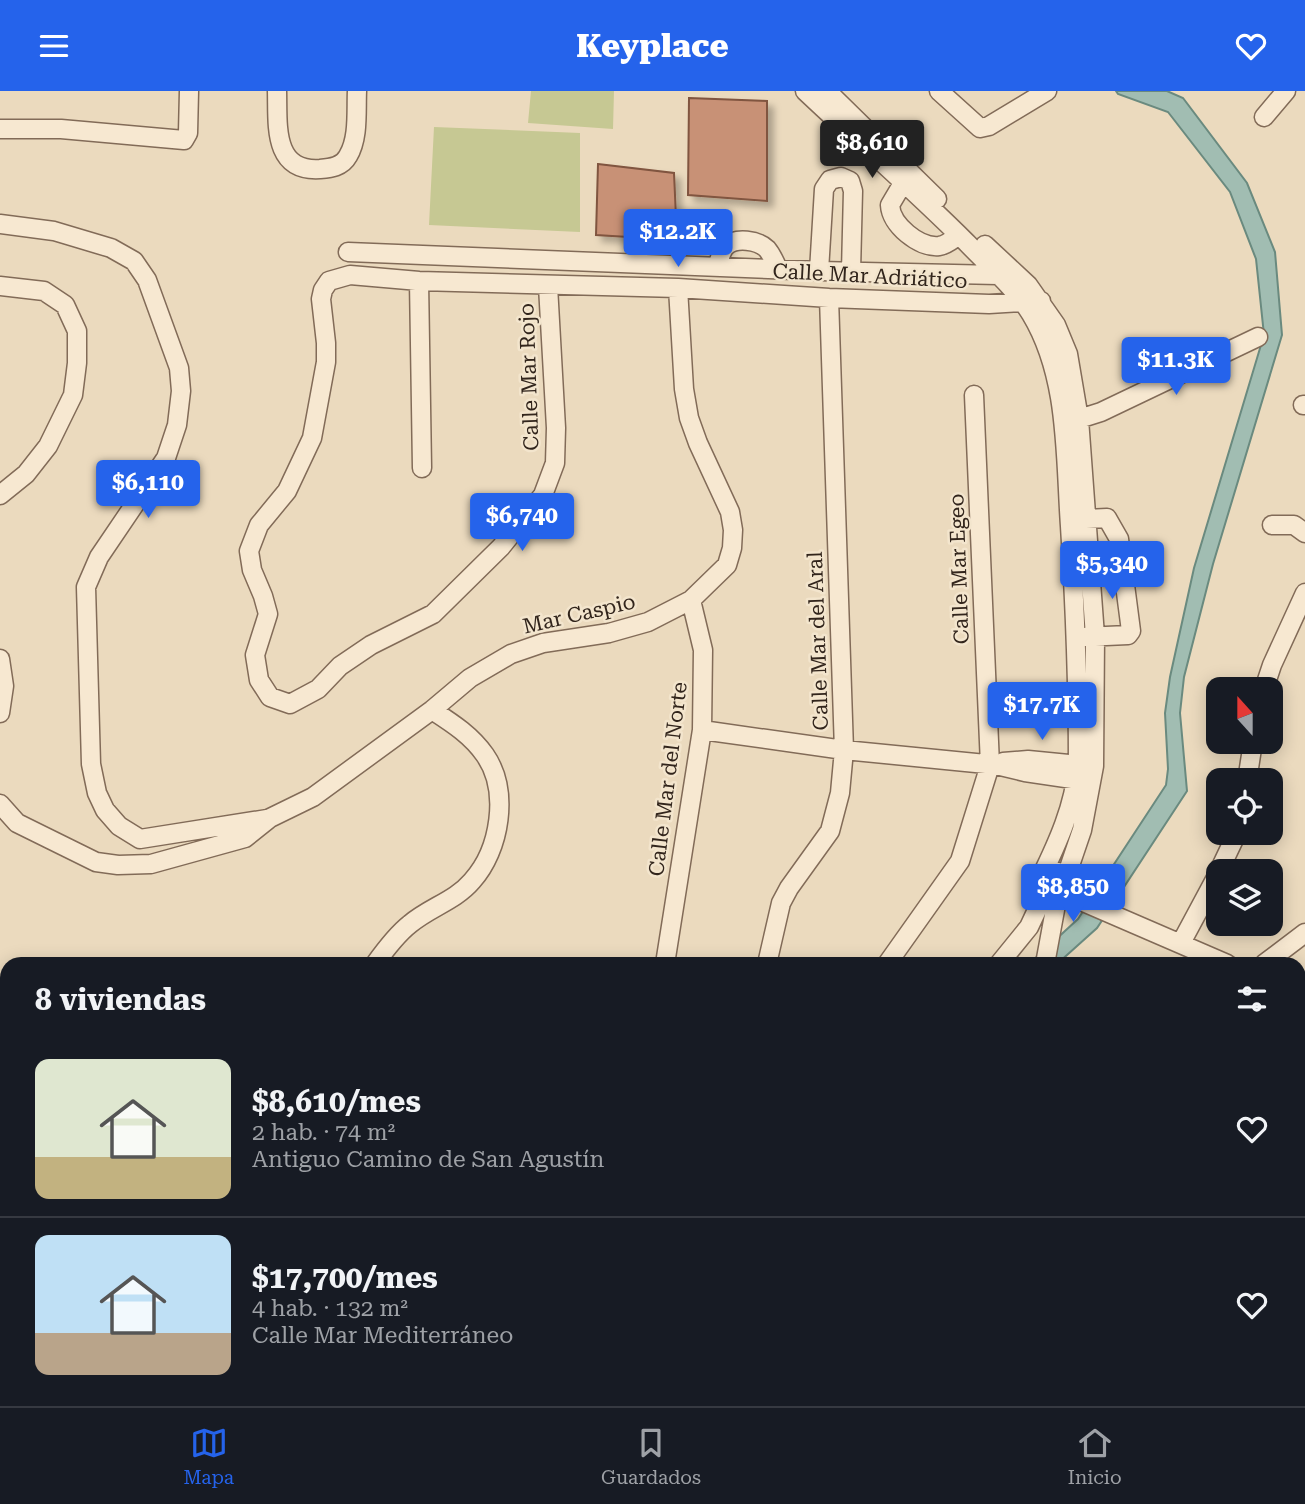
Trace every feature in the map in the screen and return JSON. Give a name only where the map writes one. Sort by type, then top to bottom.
[{"type":"street","points":[[0,129],[61,128],[184,140],[188,133],[188,91]]},
{"type":"street","points":[[277,91],[280,141],[284,155],[296,166],[312,169],[330,168],[342,163],[349,154],[355,135],[357,91]]},
{"type":"street","points":[[805,91],[963,239],[1023,303],[1044,341],[1061,403],[1085,773],[1064,830],[1047,957]]},
{"type":"street","points":[[827,91],[993,271],[1028,285]]},
{"type":"street","points":[[939,91],[980,128],[989,126],[1047,91]]},
{"type":"street","points":[[1264,117],[1286,91]]},
{"type":"street","points":[[819,271],[824,189],[830,180],[841,177],[850,181],[853,191],[859,272]]},
{"type":"street","points":[[903,184],[890,209],[893,219],[904,232],[928,245],[936,246],[963,239]]},
{"type":"street","points":[[0,224],[54,231],[111,248],[134,261],[147,280],[180,368],[181,391],[177,425],[166,458],[99,557],[86,587],[91,764],[105,810],[119,826],[140,839],[270,818]]},
{"type":"street","points":[[941,274],[966,267],[970,258],[963,239]]},
{"type":"street","points":[[718,267],[727,244],[740,240],[755,242],[766,248],[778,269]]},
{"type":"street","points":[[348,252],[819,271],[941,274],[993,271],[1028,285],[1056,325],[1068,354],[1079,419],[1096,636],[1082,830],[1054,889],[1005,957]]},
{"type":"street","points":[[859,272],[892,280],[993,271]]},
{"type":"street","name":"Calle Mar Adriático","points":[[339,277],[351,275],[419,281],[678,288],[829,298],[1023,303],[1041,301]]},
{"type":"street","name":"Calle Mar Rojo","points":[[339,277],[329,281],[321,299],[326,362],[312,438],[287,491],[259,525],[249,551],[252,571],[268,614],[255,655],[259,680],[270,697],[290,704],[318,689],[340,666],[371,645],[433,614],[501,547],[543,495],[555,464],[556,428],[548,286]]},
{"type":"street","points":[[419,281],[422,468]]},
{"type":"street","points":[[0,286],[44,291],[65,305],[77,331],[73,395],[48,446],[26,474],[0,495]]},
{"type":"street","name":"Mar Caspio","points":[[270,818],[313,797],[432,711],[470,678],[511,654],[543,643],[609,633],[648,622],[691,600],[727,565],[733,548],[730,512],[689,418],[684,389],[678,288]]},
{"type":"street","name":"Calle Mar del Aral","points":[[769,957],[781,903],[830,831],[840,793],[844,750],[829,298]]},
{"type":"street","points":[[1079,419],[1101,412],[1258,337]]},
{"type":"street","name":"Calle Mar Egeo","points":[[892,957],[960,861],[993,765],[974,395]]},
{"type":"street","points":[[1077,638],[1128,635],[1131,631],[1119,539],[1107,518],[1086,519]]},
{"type":"street","points":[[1272,525],[1294,525],[1305,533]]},
{"type":"street","points":[[1268,677],[1305,593]]},
{"type":"street","name":"Calle Mar del Norte","points":[[666,957],[702,730],[703,650],[691,600]]},
{"type":"street","points":[[0,659],[4,686],[0,713]]},
{"type":"street","points":[[379,957],[411,923],[457,896],[473,881],[495,841],[497,785],[486,758],[470,737],[432,711]]},
{"type":"street","points":[[702,730],[844,750],[993,765],[1025,772],[1085,773]]},
{"type":"street","points":[[0,804],[17,823],[96,862],[118,865],[151,865],[245,838],[270,818]]},
{"type":"street","points":[[1054,889],[1212,957]]},
{"type":"street","points":[[1181,943],[1206,897]]},
{"type":"street","points":[[1273,957],[1305,933]]},
{"type":"green space","points":[[531,91],[614,91],[613,129],[528,123]]},
{"type":"green space","points":[[434,127],[580,133],[580,232],[429,225]]},
{"type":"shaded area","points":[[1116,91],[1167,91],[1183,98],[1247,183],[1275,252],[1282,335],[1213,564],[1184,677],[1180,713],[1187,791],[1097,928],[1065,957],[1037,957],[1078,919],[1166,785],[1168,769],[1165,713],[1170,677],[1194,568],[1264,335],[1256,259],[1230,192],[1168,112]]},
{"type":"building","points":[[689,98],[767,101],[767,201],[688,195]]},
{"type":"building","points":[[598,164],[674,173],[677,240],[596,235]]}]
